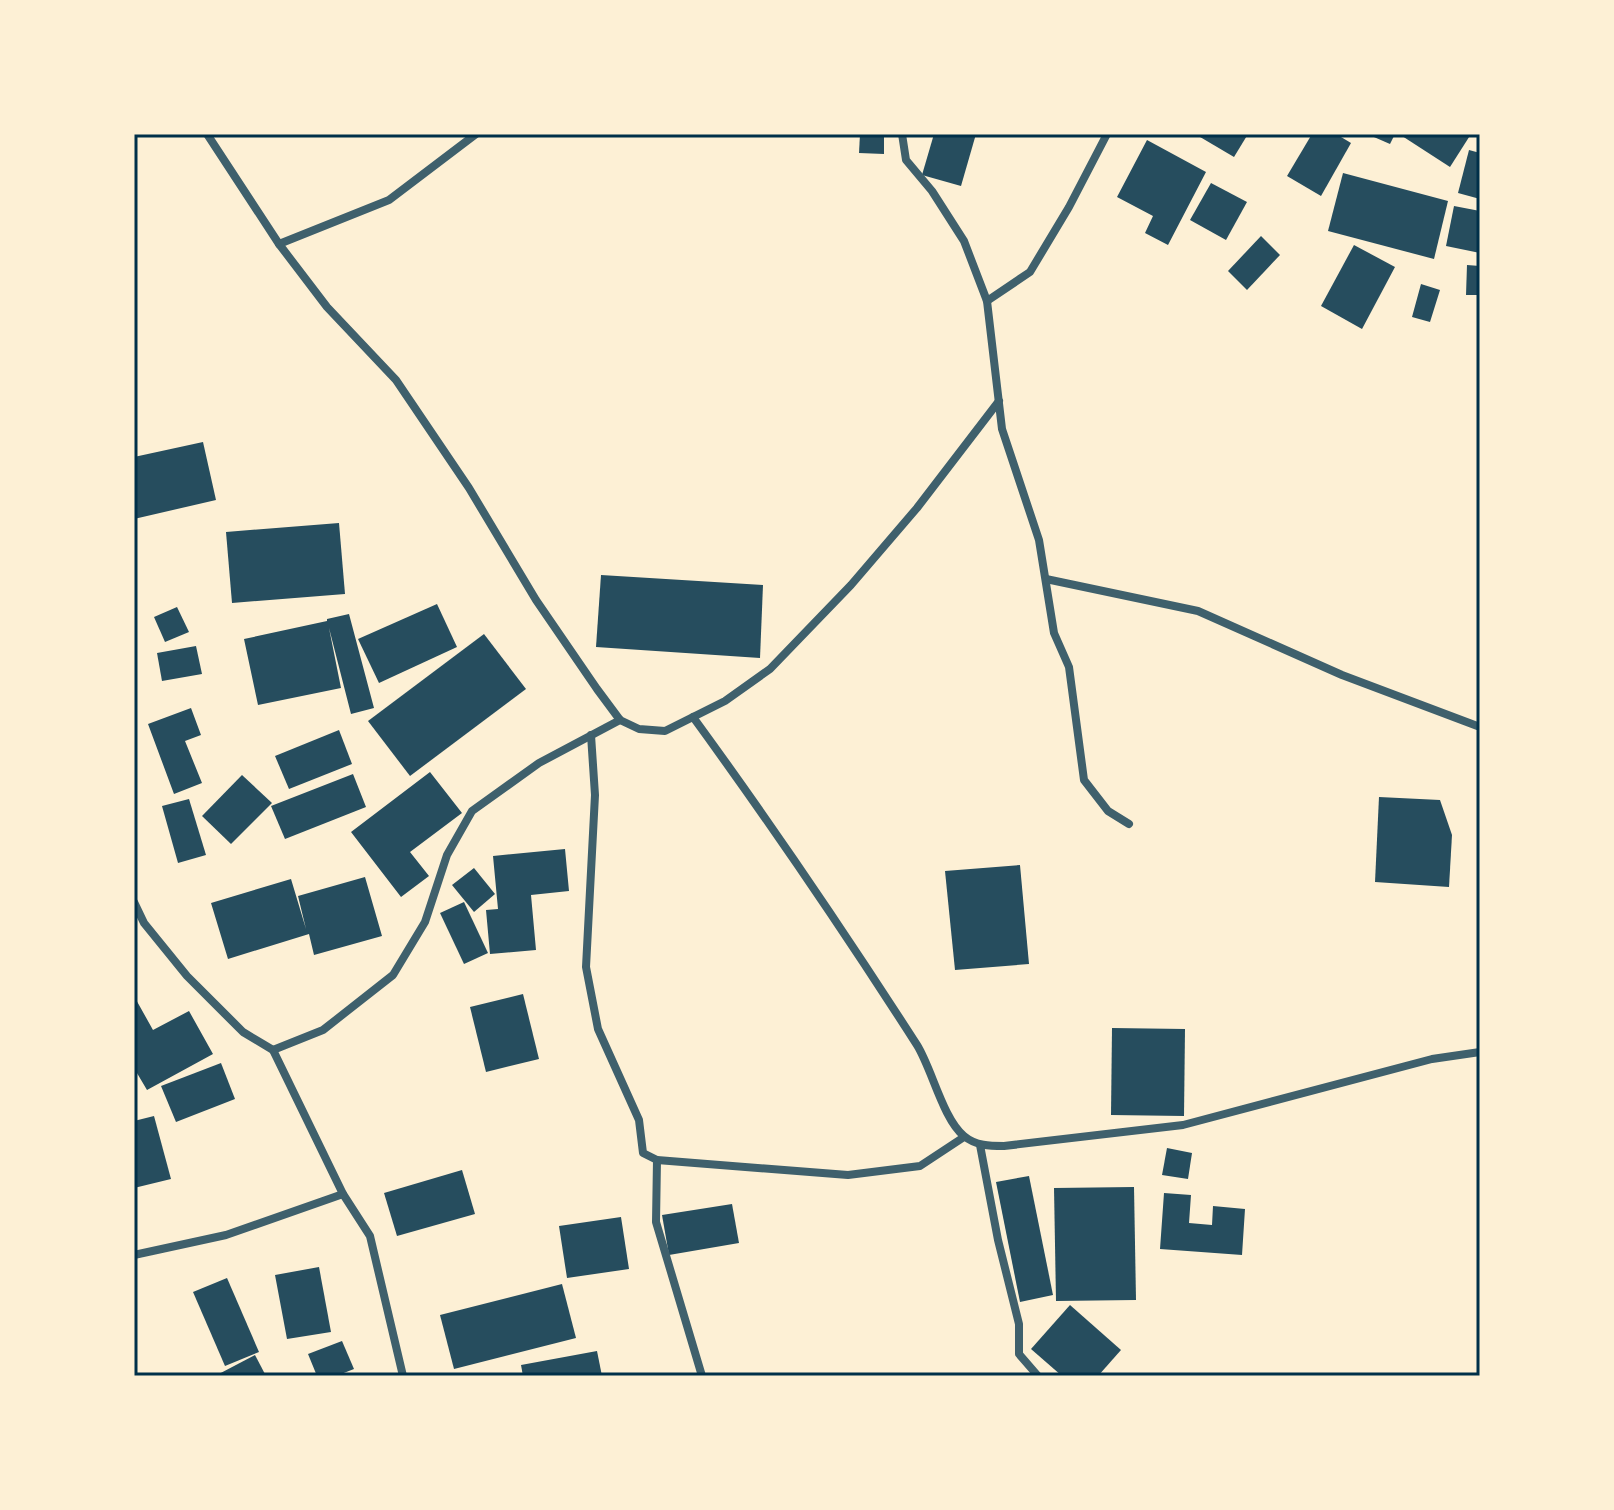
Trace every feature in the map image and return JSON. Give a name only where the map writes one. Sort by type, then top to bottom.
[{"type":"street","points":[[207,134],[279,244],[327,307],[396,380],[469,488],[536,600],[620,720],[639,729],[665,731],[725,701],[770,669],[851,585],[908,519],[999,401]]},
{"type":"street","points":[[279,244],[389,200],[476,134]]},
{"type":"street","points":[[902,134],[906,160],[932,191],[964,241],[987,301],[1002,429],[1039,540],[1054,633],[1069,667],[1084,780],[1108,811],[1129,824]]},
{"type":"street","points":[[987,301],[1030,272],[1107,134]]},
{"type":"street","points":[[1046,579],[1198,611],[1342,675],[1480,727]]},
{"type":"street","points":[[693,717],[798,863],[920,1049],[954,1125],[964,1137],[980,1145],[1004,1146],[1183,1125],[1432,1059],[1480,1052]]},
{"type":"street","points":[[273,1050],[323,1030],[393,975],[425,922],[447,855],[472,811],[539,763],[620,720]]},
{"type":"street","points":[[591,735],[595,795],[586,967],[598,1029],[639,1120],[643,1153],[657,1160],[848,1175],[920,1166],[964,1137]]},
{"type":"street","points":[[134,902],[144,923],[187,976],[243,1032],[273,1050],[343,1194],[370,1236],[403,1376]]},
{"type":"street","points":[[980,1145],[998,1240],[1019,1324],[1019,1354],[1038,1376]]},
{"type":"street","points":[[657,1160],[656,1222],[702,1376]]},
{"type":"street","points":[[134,1255],[226,1235],[343,1194]]},
{"type":"building","points":[[860,134],[884,134],[884,154],[859,153]]},
{"type":"building","points":[[934,134],[976,134],[961,186],[922,175]]},
{"type":"building","points":[[1195,134],[1248,134],[1234,157]]},
{"type":"building","points":[[1312,134],[1336,134],[1351,143],[1321,196],[1287,176]]},
{"type":"building","points":[[1367,134],[1395,134],[1390,144]]},
{"type":"building","points":[[1399,134],[1471,134],[1450,167]]},
{"type":"building","points":[[1147,140],[1206,172],[1168,245],[1145,233],[1153,216],[1117,197]]},
{"type":"building","points":[[1469,150],[1480,153],[1480,199],[1458,193]]},
{"type":"building","points":[[1343,173],[1448,201],[1434,259],[1328,231]]},
{"type":"building","points":[[1211,183],[1247,202],[1226,240],[1190,220]]},
{"type":"building","points":[[1454,206],[1480,211],[1480,253],[1446,246]]},
{"type":"building","points":[[1261,236],[1280,255],[1247,290],[1228,271]]},
{"type":"building","points":[[1354,245],[1395,267],[1362,329],[1321,306]]},
{"type":"building","points":[[1467,265],[1480,266],[1480,295],[1466,295]]},
{"type":"building","points":[[1421,284],[1440,290],[1430,322],[1412,317]]},
{"type":"building","points":[[203,442],[216,500],[134,519],[134,457]]},
{"type":"building","points":[[339,523],[345,594],[232,603],[226,532]]},
{"type":"building","points":[[601,575],[763,585],[760,658],[596,647]]},
{"type":"building","points":[[437,604],[457,647],[379,683],[358,639]]},
{"type":"building","points":[[177,607],[189,632],[165,642],[154,617]]},
{"type":"building","points":[[349,614],[374,708],[351,714],[329,628],[341,688],[258,705],[244,639]]},
{"type":"building","points":[[484,634],[526,689],[410,776],[368,721]]},
{"type":"building","points":[[196,646],[202,674],[162,681],[157,653]]},
{"type":"building","points":[[191,708],[201,735],[185,741],[202,783],[174,794],[148,724]]},
{"type":"building","points":[[339,730],[352,764],[289,789],[275,756]]},
{"type":"building","points":[[430,772],[462,813],[410,852],[429,876],[401,897],[351,832]]},
{"type":"building","points":[[353,774],[366,807],[285,839],[271,806]]},
{"type":"building","points":[[242,775],[272,803],[231,844],[202,816]]},
{"type":"building","points":[[1379,797],[1440,800],[1452,835],[1449,887],[1375,882]]},
{"type":"building","points":[[189,799],[206,855],[178,863],[162,806]]},
{"type":"building","points":[[565,849],[569,891],[531,895],[536,950],[490,954],[486,910],[498,909],[493,856]]},
{"type":"building","points":[[1020,865],[1029,964],[955,970],[945,871]]},
{"type":"building","points":[[474,868],[495,894],[474,912],[452,885]]},
{"type":"building","points":[[365,877],[382,936],[314,955],[309,934],[228,959],[211,903],[291,879],[306,929],[298,896]]},
{"type":"building","points":[[464,902],[488,953],[464,964],[440,913]]},
{"type":"building","points":[[523,994],[539,1059],[486,1072],[470,1007]]},
{"type":"building","points":[[134,996],[153,1030],[189,1011],[213,1054],[147,1090],[134,1068]]},
{"type":"building","points":[[1112,1028],[1185,1029],[1184,1116],[1111,1115]]},
{"type":"building","points":[[221,1063],[235,1099],[176,1122],[161,1086]]},
{"type":"building","points":[[154,1116],[171,1179],[134,1188],[134,1121]]},
{"type":"building","points":[[1167,1148],[1192,1153],[1188,1179],[1162,1175]]},
{"type":"building","points":[[462,1170],[475,1214],[397,1236],[384,1193]]},
{"type":"building","points":[[1029,1176],[1053,1295],[1020,1302],[996,1182]]},
{"type":"building","points":[[1134,1187],[1136,1300],[1056,1301],[1054,1188]]},
{"type":"building","points":[[1164,1193],[1191,1195],[1189,1223],[1212,1225],[1213,1206],[1245,1209],[1242,1255],[1160,1249]]},
{"type":"building","points":[[732,1204],[739,1243],[669,1255],[662,1215]]},
{"type":"building","points":[[621,1217],[629,1269],[567,1278],[559,1226]]},
{"type":"building","points":[[319,1267],[331,1332],[287,1339],[275,1275]]},
{"type":"building","points":[[227,1278],[259,1352],[225,1366],[193,1292]]},
{"type":"building","points":[[562,1284],[576,1338],[454,1369],[440,1315]]},
{"type":"building","points":[[1070,1305],[1121,1350],[1098,1376],[1062,1376],[1031,1349]]},
{"type":"building","points":[[342,1341],[354,1369],[336,1376],[317,1376],[308,1354]]},
{"type":"building","points":[[597,1351],[602,1376],[523,1376],[521,1365]]},
{"type":"building","points":[[255,1355],[266,1376],[215,1376]]}]
